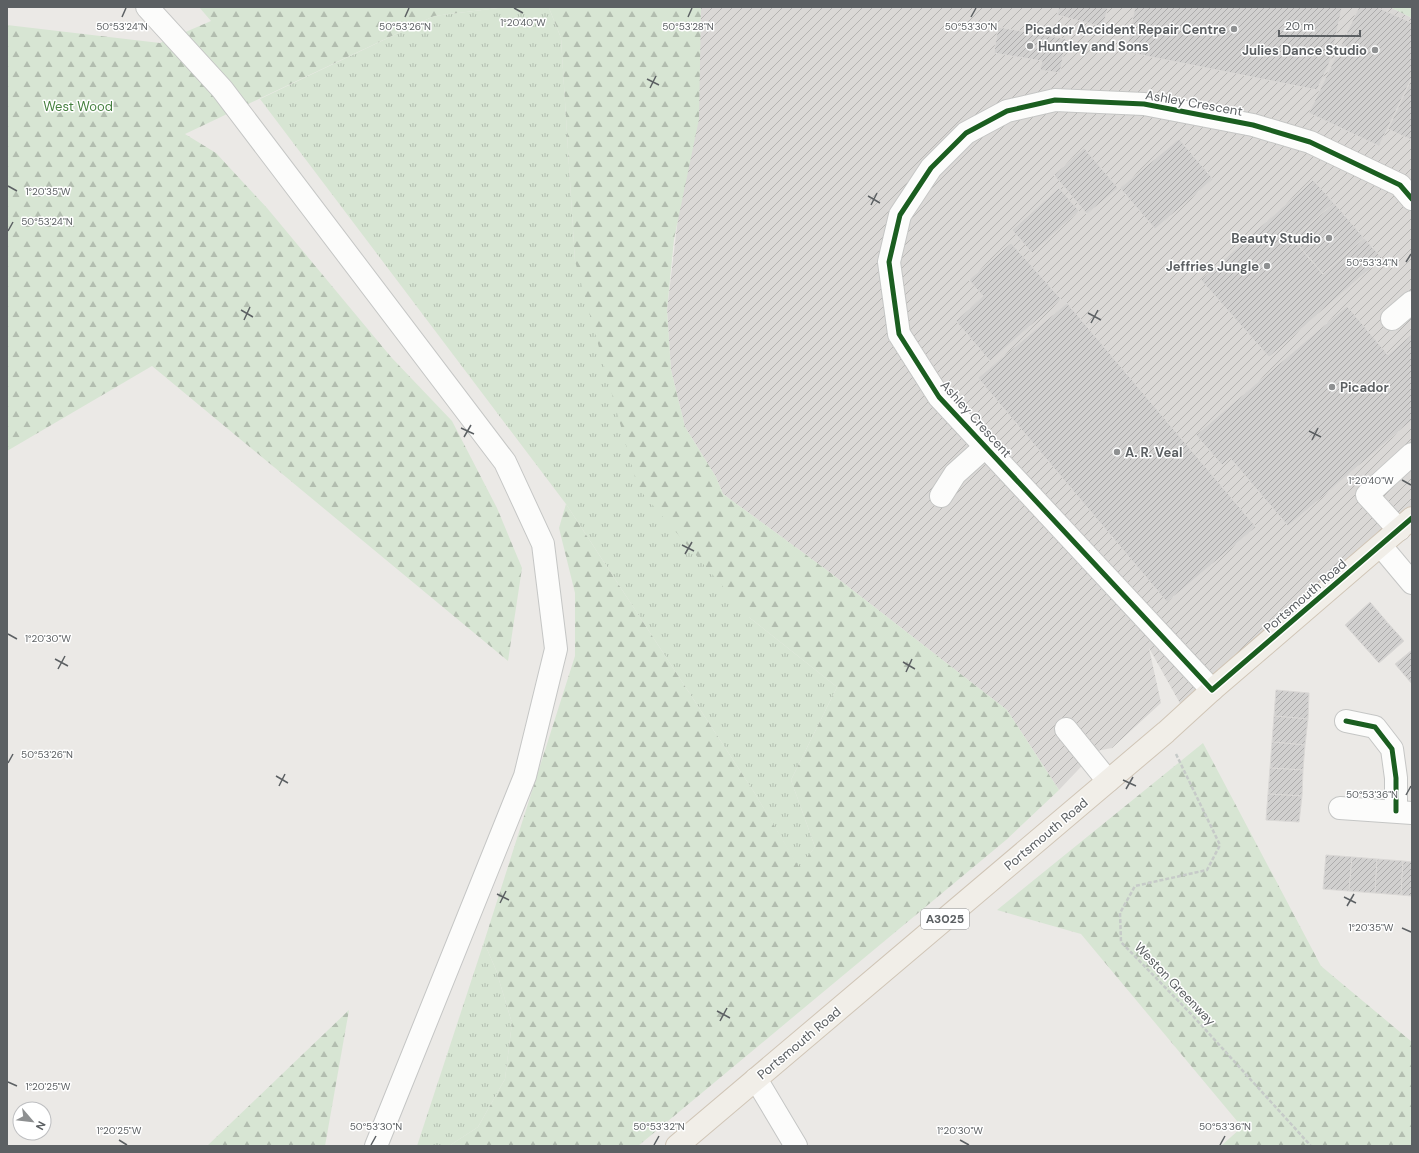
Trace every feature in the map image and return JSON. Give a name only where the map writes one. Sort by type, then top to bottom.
[{"type":"main road","name":"Portsmouth Road","points":[[676,1146],[1166,732],[1212,690],[1405,524]]},
{"type":"street","points":[[148,7],[222,89],[505,462],[543,544],[556,648],[525,776],[376,1146]]},
{"type":"street","name":"Ashley Crescent","points":[[1212,690],[939,397],[899,334],[889,262],[900,215],[931,168],[966,133],[1007,111],[1056,100],[1144,104],[1253,125],[1310,142],[1400,185],[1412,199]]},
{"type":"street","points":[[1392,319],[1412,302]]},
{"type":"street","points":[[941,496],[955,474],[985,447]]},
{"type":"street","points":[[1405,524],[1367,495],[1412,454]]},
{"type":"street","points":[[1381,546],[1412,583]]},
{"type":"street","points":[[1340,808],[1404,812],[1396,778],[1392,750],[1375,727],[1346,721]]},
{"type":"street","points":[[1066,729],[1108,781]]},
{"type":"street","points":[[756,1079],[796,1146]]},
{"type":"shaded area","points":[[701,7],[1390,7],[1412,18],[1412,513],[1186,714],[1149,648],[1161,703],[1112,748],[1096,751],[1059,790],[1007,710],[828,571],[723,494],[716,477],[685,427],[671,370],[667,310],[699,42]]},
{"type":"green space","name":"West Wood","points":[[199,7],[506,7],[434,16],[185,134],[216,153],[267,208],[391,357],[452,421],[497,508],[522,568],[508,661],[152,366],[7,451],[7,25],[160,43],[211,21]]},
{"type":"green space","points":[[506,7],[549,8],[561,38],[575,261],[750,618],[837,687],[791,780],[815,847],[799,868],[754,792],[566,504],[260,99],[434,16]]},
{"type":"green space","points":[[542,7],[701,7],[699,119],[674,239],[667,310],[671,370],[685,427],[716,477],[723,494],[828,571],[1007,710],[1059,790],[1006,840],[638,1146],[449,1146],[478,1127],[505,1079],[512,1023],[496,970],[484,942],[575,656],[575,593],[559,528],[566,504],[754,792],[799,867],[815,847],[791,780],[837,687],[750,618],[638,488],[575,261],[561,38],[549,8]]},
{"type":"green space","points":[[1390,7],[1412,7],[1412,18]]},
{"type":"green space","points":[[1203,743],[1321,966],[1412,1042],[1412,1146],[1221,1146],[1242,1127],[1081,934],[997,910]]},
{"type":"green space","points":[[484,942],[496,970],[512,1023],[505,1079],[478,1127],[449,1146],[417,1146]]},
{"type":"green space","points":[[349,1010],[325,1146],[207,1146]]},
{"type":"building","points":[[1059,7],[1108,7],[1103,27],[1057,15]]},
{"type":"building","name":"Picador Accident Repair Centre","points":[[1135,7],[1342,7],[1331,59],[1317,90],[1126,52]]},
{"type":"building","name":"Julies Dance Studio","points":[[1359,7],[1377,7],[1412,23],[1412,77],[1379,146],[1309,113]]},
{"type":"building","name":"Huntley and Sons","points":[[998,27],[1066,39],[1060,73],[1040,70],[1042,61],[994,53]]},
{"type":"building","points":[[1412,78],[1412,140],[1388,129]]},
{"type":"building","points":[[1179,139],[1213,179],[1155,229],[1120,188]]},
{"type":"building","points":[[1084,148],[1118,188],[1087,214],[1054,175]]},
{"type":"building","name":"Jeffries Jungle","points":[[1313,180],[1334,203],[1293,239],[1323,274],[1364,238],[1382,258],[1269,357],[1201,280]]},
{"type":"building","points":[[1059,188],[1079,211],[1032,253],[1012,230]]},
{"type":"building","name":"Beauty Studio","points":[[1334,203],[1364,238],[1323,274],[1293,239]]},
{"type":"building","points":[[1011,243],[1061,299],[990,361],[956,321],[983,296],[969,280]]},
{"type":"building","name":"A. R. Veal","points":[[1067,303],[1256,527],[1167,602],[978,378]]},
{"type":"building","name":"Picador","points":[[1347,306],[1388,355],[1412,334],[1412,420],[1288,526],[1230,458],[1222,465],[1196,435]]},
{"type":"building","points":[[1370,602],[1387,622],[1362,644],[1345,625]]},
{"type":"building","points":[[1387,622],[1404,641],[1379,663],[1362,644]]},
{"type":"building","points":[[1412,650],[1412,684],[1395,664]]},
{"type":"building","points":[[1276,690],[1309,693],[1308,719],[1274,716]]},
{"type":"building","points":[[1274,716],[1308,719],[1305,745],[1272,742]]},
{"type":"building","points":[[1272,742],[1305,745],[1303,770],[1270,768]]},
{"type":"building","points":[[1270,768],[1303,770],[1302,796],[1268,794]]},
{"type":"building","points":[[1268,794],[1302,796],[1299,822],[1266,820]]},
{"type":"building","points":[[1326,855],[1352,857],[1349,891],[1323,889]]},
{"type":"building","points":[[1352,857],[1377,859],[1375,893],[1349,891]]},
{"type":"building","points":[[1377,859],[1403,861],[1401,895],[1375,893]]},
{"type":"building","points":[[1403,861],[1412,862],[1412,896],[1401,895]]},
{"type":"cycle path","points":[[1412,199],[1400,185],[1310,142],[1253,125],[1144,104],[1055,100],[1007,111],[966,133],[931,168],[900,215],[889,262],[899,334],[939,397],[1212,690],[1412,518]]},
{"type":"cycle path","points":[[1346,721],[1375,727],[1392,749],[1396,778],[1396,811]]},
{"type":"place","name":"Picador Accident Repair Centre","points":[[1234,29]]},
{"type":"place","name":"Huntley and Sons","points":[[1030,46]]},
{"type":"place","name":"Julies Dance Studio","points":[[1375,50]]},
{"type":"place","name":"Beauty Studio","points":[[1329,238]]},
{"type":"place","name":"Jeffries Jungle","points":[[1267,266]]},
{"type":"place","name":"Picador","points":[[1332,387]]},
{"type":"place","name":"A. R. Veal","points":[[1117,452]]}]
